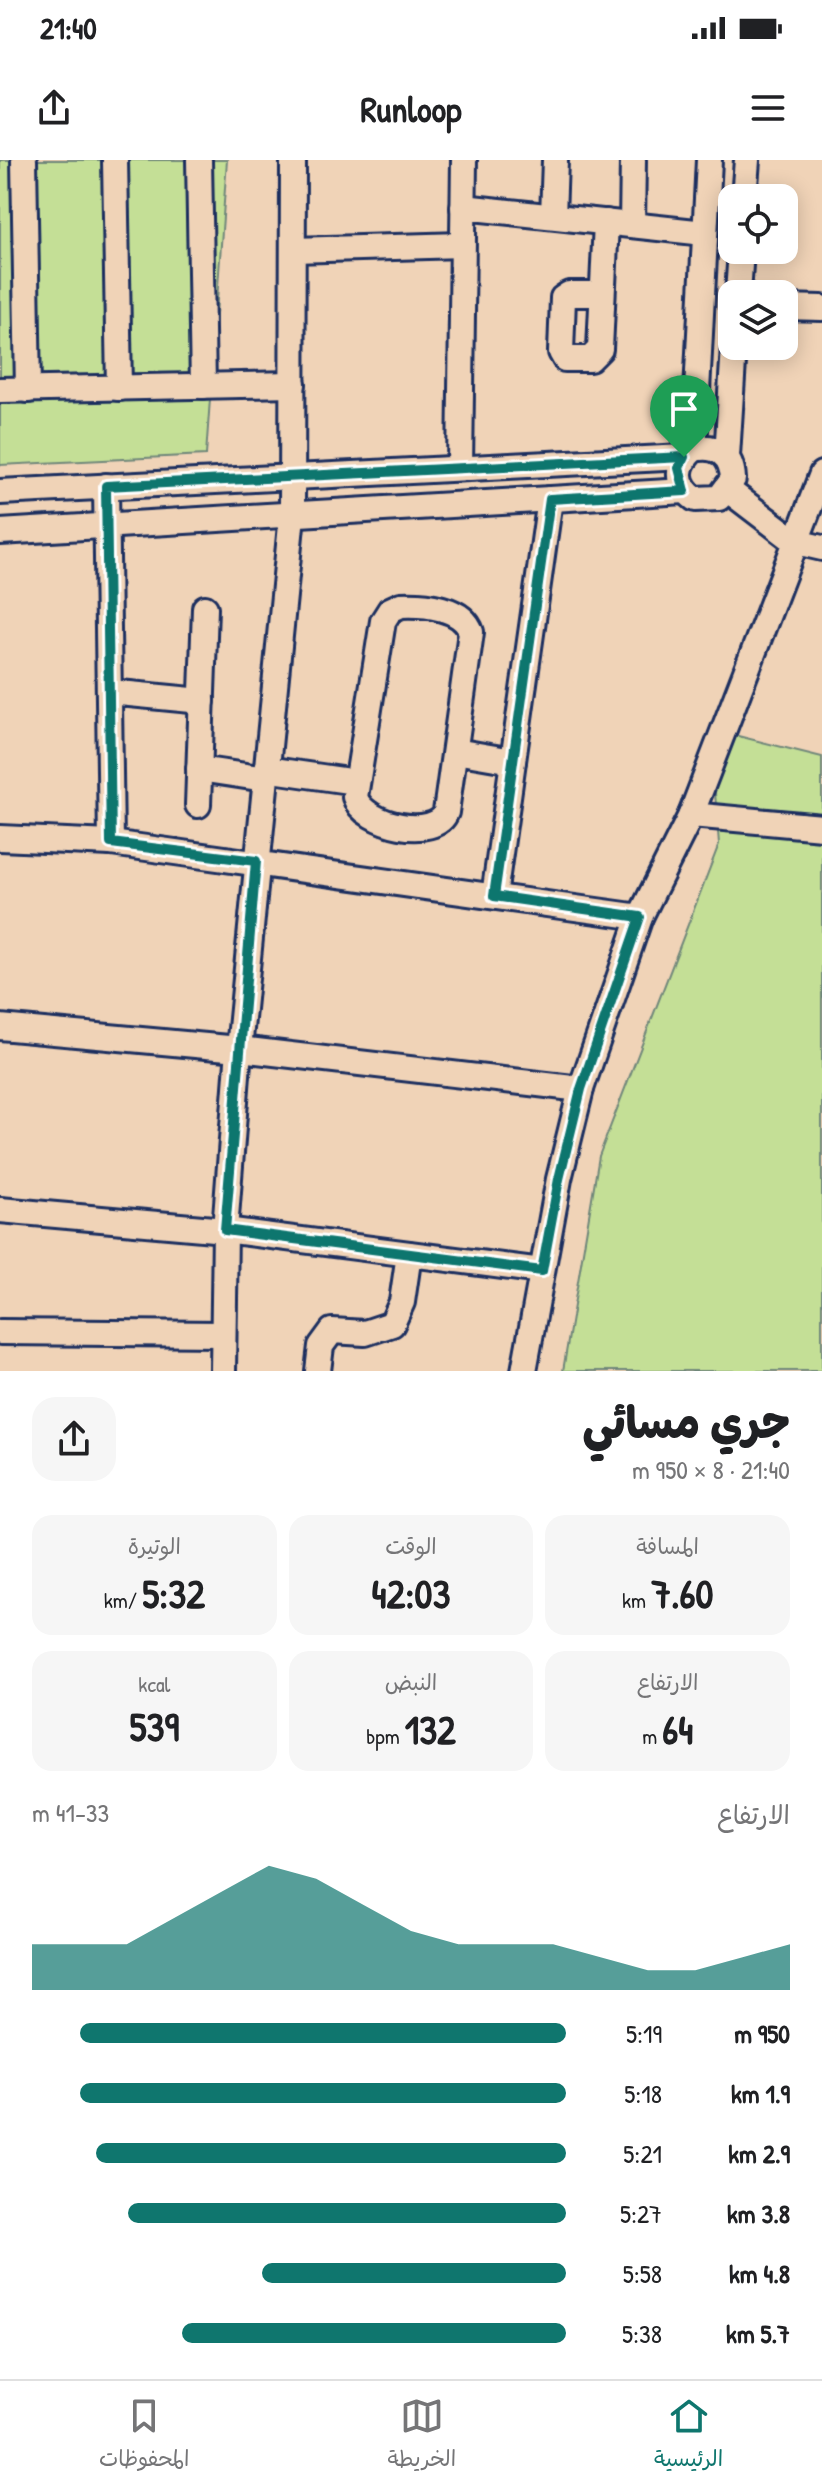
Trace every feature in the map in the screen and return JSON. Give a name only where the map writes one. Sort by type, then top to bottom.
[{"type":"street","points":[[24,160],[28,390]]},
{"type":"street","points":[[115,160],[119,388]]},
{"type":"street","points":[[199,160],[203,386]]},
{"type":"street","points":[[223,1371],[225,1230],[239,1049],[292,515],[293,160]]},
{"type":"street","points":[[460,468],[464,160]]},
{"type":"street","points":[[553,216],[555,160]]},
{"type":"street","points":[[632,225],[633,160]]},
{"type":"street","points":[[709,160],[689,453],[679,468],[685,491],[695,499],[707,501],[728,490],[733,479],[727,456],[733,360]]},
{"type":"street","points":[[745,184],[747,160]]},
{"type":"street","points":[[463,207],[705,233]]},
{"type":"street","points":[[602,294],[606,222]]},
{"type":"street","points":[[293,250],[462,245]]},
{"type":"street","points":[[798,307],[822,308]]},
{"type":"street","points":[[0,390],[293,384]]},
{"type":"street","points":[[0,492],[460,468],[717,449],[727,456]]},
{"type":"street","points":[[524,1371],[559,1179],[581,1089],[640,917],[691,815],[822,474]]},
{"type":"street","points":[[106,486],[111,843]]},
{"type":"street","points":[[728,490],[796,542],[822,548]]},
{"type":"street","points":[[0,532],[685,491]]},
{"type":"street","points":[[494,896],[550,499]]},
{"type":"street","points":[[407,605],[450,611],[461,616],[470,626],[472,639],[455,751],[446,812],[441,822],[432,827],[369,817],[357,803],[356,782],[383,621],[395,607],[407,605]]},
{"type":"street","points":[[198,805],[205,608]]},
{"type":"street","points":[[109,692],[202,701]]},
{"type":"street","points":[[455,751],[513,761]]},
{"type":"street","points":[[199,769],[356,782]]},
{"type":"street","points":[[691,815],[822,827]]},
{"type":"street","points":[[0,838],[111,843],[640,917]]},
{"type":"street","points":[[0,1027],[239,1049],[581,1089]]},
{"type":"street","points":[[0,1210],[225,1230],[542,1271]]},
{"type":"street","points":[[318,1371],[321,1346],[332,1331],[382,1330],[398,1316],[409,1254]]},
{"type":"street","points":[[0,1332],[223,1334]]},
{"type":"green space","points":[[0,160],[227,160],[206,455],[0,465]]},
{"type":"green space","points":[[710,729],[822,757],[822,1371],[563,1371],[599,1156],[719,844]]},
{"type":"route","points":[[684,457],[679,468],[679,480],[685,491],[550,499],[494,896],[640,917],[581,1089],[559,1179],[542,1271],[225,1230],[256,861],[111,843],[106,486],[684,457]]}]
